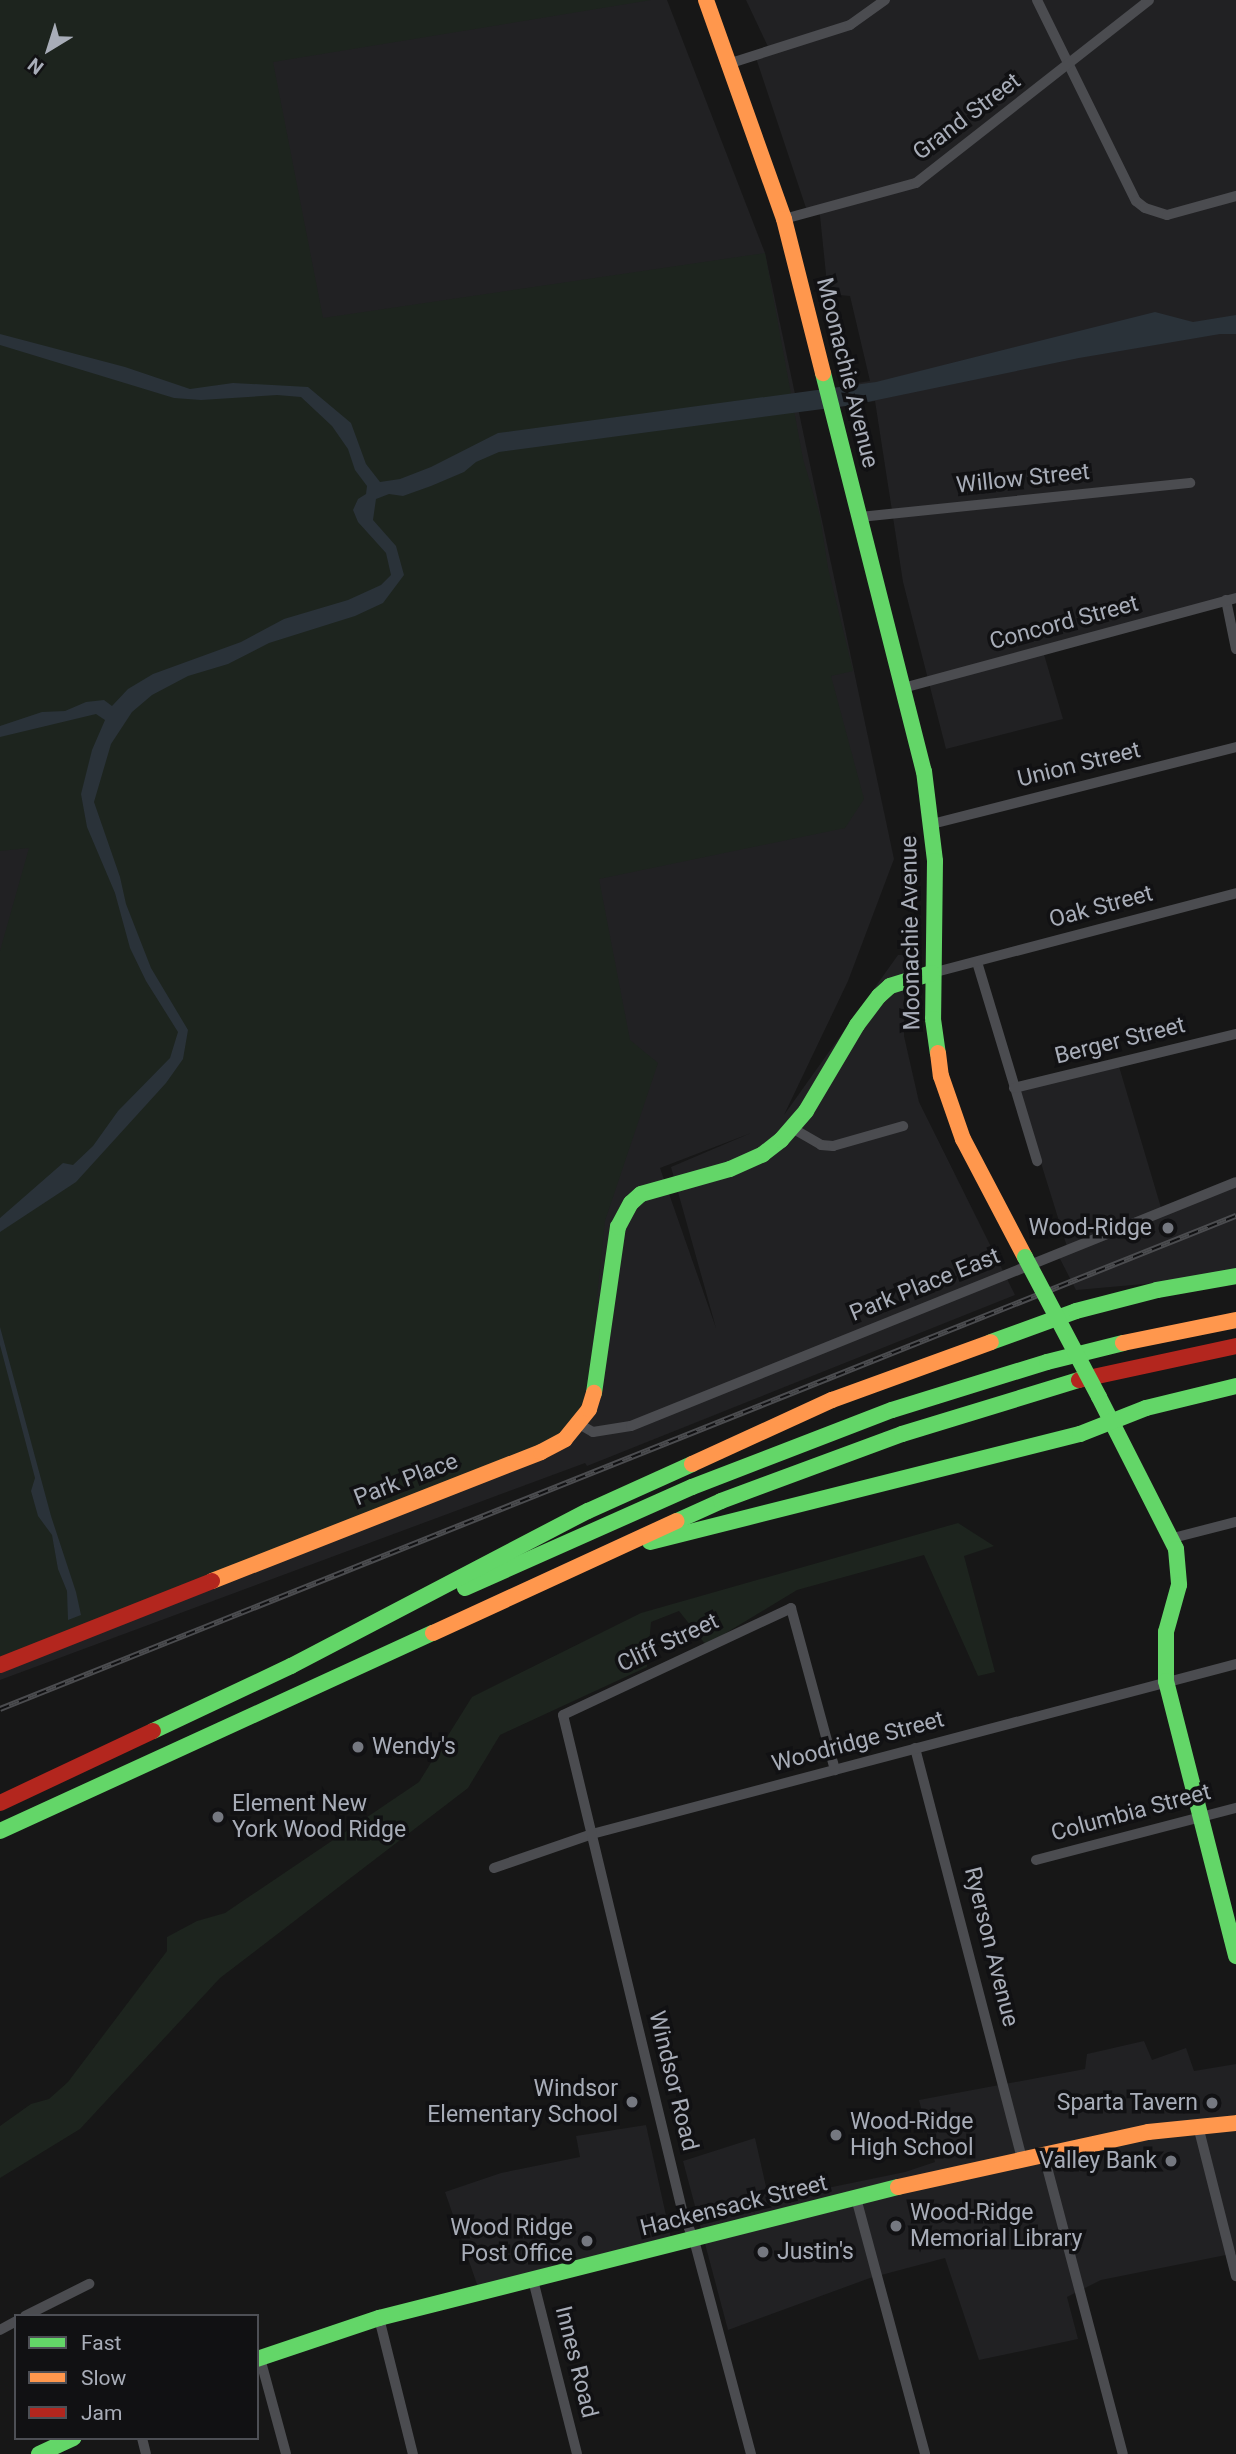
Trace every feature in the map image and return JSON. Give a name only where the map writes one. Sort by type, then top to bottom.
[{"type":"main road","name":"Moonachie Avenue","points":[[706,0],[731,63],[784,219],[924,771],[935,861],[932,973],[935,1045],[953,1113],[976,1166],[1172,1538],[1179,1566],[1179,1586],[1164,1648],[1166,1681],[1236,1953]]},
{"type":"main road","points":[[579,1424],[589,1409],[596,1387],[618,1227],[631,1203],[641,1194],[750,1161],[792,1128],[818,1095],[858,1025],[879,996],[890,986],[905,979],[932,973]]},
{"type":"main road","points":[[291,1666],[504,1553],[666,1473],[832,1400],[1057,1317],[1157,1290],[1233,1276]]},
{"type":"main road","points":[[0,1803],[102,1758],[291,1666],[692,1487],[832,1431],[1047,1362],[1154,1335],[1236,1320]]},
{"type":"main road","points":[[0,1831],[721,1501],[902,1434],[1058,1385],[1236,1346]]},
{"type":"main road","points":[[636,1542],[668,1541],[1080,1434],[1146,1408],[1236,1386]]},
{"type":"main road","name":"Park Place","points":[[0,1665],[541,1451],[565,1439],[579,1424]]},
{"type":"main road","points":[[0,1789],[37,1785]]},
{"type":"main road","name":"Hackensack Street","points":[[259,2358],[379,2318],[1043,2152],[1198,2126],[1236,2123]]},
{"type":"main road","points":[[39,2454],[70,2440]]},
{"type":"street","points":[[731,63],[850,25],[885,0]]},
{"type":"street","points":[[1037,0],[1129,191],[1145,208],[1167,215],[1180,214],[1236,196]]},
{"type":"street","name":"Grand Street","points":[[784,219],[916,183],[1149,0]]},
{"type":"street","name":"Willow Street","points":[[860,517],[1190,483]]},
{"type":"street","points":[[1231,599],[1236,649]]},
{"type":"street","name":"Concord Street","points":[[904,688],[1231,599]]},
{"type":"street","name":"Union Street","points":[[932,824],[1236,747]]},
{"type":"street","name":"Oak Street","points":[[932,973],[1236,892]]},
{"type":"street","points":[[976,962],[1037,1161]]},
{"type":"street","name":"Berger Street","points":[[1014,1088],[1236,1034]]},
{"type":"street","points":[[792,1128],[821,1145],[832,1146],[903,1126]]},
{"type":"street","name":"Park Place East","points":[[579,1424],[593,1432],[616,1430],[747,1380],[1236,1182]]},
{"type":"street","points":[[1172,1538],[1236,1522]]},
{"type":"street","name":"Cliff Street","points":[[563,1715],[791,1608],[835,1770]]},
{"type":"street","name":"Woodridge Street","points":[[494,1868],[592,1834],[1236,1664]]},
{"type":"street","name":"Windsor Road","points":[[563,1715],[682,2214],[694,2241],[751,2454]]},
{"type":"street","name":"Ryerson Avenue","points":[[915,1748],[1022,2158]]},
{"type":"street","name":"Columbia Street","points":[[1036,1860],[1236,1808]]},
{"type":"street","points":[[1198,2126],[1236,2276]]},
{"type":"street","points":[[1043,2152],[1123,2454]]},
{"type":"street","points":[[856,2198],[925,2454]]},
{"type":"street","name":"Innes Road","points":[[533,2280],[578,2454]]},
{"type":"street","points":[[28,2314],[89,2284]]},
{"type":"street","points":[[379,2318],[413,2454]]},
{"type":"street","points":[[259,2358],[286,2454]]},
{"type":"shaded area","points":[[0,0],[667,0],[765,253],[894,859],[848,981],[784,1115],[898,955],[904,955],[904,1036],[919,1102],[1015,1295],[587,1466],[585,1463],[0,1680]],"holes":[[[751,1133],[671,1167],[716,1328],[660,1168]]]},
{"type":"shaded area","points":[[0,0],[651,0],[273,62],[323,318],[765,253],[803,459],[820,516],[828,568],[853,671],[831,676],[864,799],[845,828],[599,879],[630,1040],[658,1063],[605,1221],[589,1373],[579,1424],[565,1439],[0,1665],[0,951],[29,848],[0,851]]},
{"type":"shaded area","points":[[746,0],[1236,0],[1236,599],[1043,651],[1063,719],[946,749],[903,582],[875,401],[857,404],[851,384],[870,381],[850,296],[828,294],[819,206],[806,208],[756,58],[770,51]]},
{"type":"shaded area","points":[[1155,312],[1193,322],[1236,315],[1236,334],[1220,334],[1079,358],[853,405],[499,452],[476,462],[464,472],[431,486],[403,496],[389,494],[376,499],[373,520],[396,546],[404,575],[383,603],[355,616],[269,643],[228,664],[188,676],[152,695],[132,712],[111,744],[94,802],[120,877],[126,904],[151,968],[188,1030],[183,1059],[166,1083],[76,1182],[0,1232],[0,1218],[63,1163],[73,1165],[93,1146],[118,1111],[170,1058],[178,1032],[146,981],[130,948],[115,893],[87,827],[81,794],[92,750],[105,720],[96,714],[0,737],[0,726],[42,712],[65,711],[86,702],[104,700],[112,706],[128,689],[153,674],[241,642],[284,619],[348,600],[381,585],[391,575],[386,553],[358,522],[353,510],[358,499],[366,494],[367,486],[355,470],[348,449],[332,426],[301,397],[277,395],[201,400],[174,398],[0,345],[0,334],[125,367],[190,389],[233,383],[308,387],[351,423],[366,464],[380,482],[400,479],[431,467],[498,433],[876,382]]},
{"type":"shaded area","points":[[1118,1063],[1162,1211],[1236,1182],[1236,1276],[1076,1290],[1058,1255],[1068,1250],[1018,1089]]},
{"type":"shaded area","points":[[0,1327],[51,1516],[76,1592],[81,1615],[68,1620],[67,1591],[58,1569],[52,1535],[38,1516],[31,1491],[35,1478],[0,1345]]},
{"type":"shaded area","points":[[958,1523],[994,1546],[964,1556],[995,1672],[978,1676],[924,1555],[797,1590],[706,1645],[679,1611],[651,1622],[647,1667],[500,1735],[468,1788],[220,1978],[80,2129],[0,2178],[0,2126],[31,2104],[49,2099],[68,2082],[167,1951],[167,1937],[197,1921],[225,1913],[419,1782],[472,1697],[641,1613]]},
{"type":"shaded area","points":[[1144,2041],[1152,2060],[1186,2048],[1194,2071],[1236,2064],[1236,2253],[1101,2280],[1067,2297],[1078,2339],[979,2360],[945,2258],[870,2278],[728,2330],[683,2161],[755,2138],[769,2200],[905,2172],[935,2162],[919,2100],[1085,2069],[1087,2054]]},
{"type":"shaded area","points":[[646,2125],[671,2238],[479,2290],[445,2192],[501,2173],[580,2157],[576,2136]]},
{"type":"railway","points":[[0,1709],[1236,1216]]},
{"type":"traffic: fast","points":[[823,373],[924,771],[935,861],[933,1019],[938,1053]]},
{"type":"traffic: fast","points":[[594,1393],[618,1227],[631,1203],[641,1194],[730,1169],[763,1154],[781,1140],[806,1111],[857,1025],[879,996],[890,986],[932,973]]},
{"type":"traffic: fast","points":[[1025,1257],[1099,1397]]},
{"type":"traffic: fast","points":[[991,1342],[1076,1311],[1157,1290],[1236,1276]]},
{"type":"traffic: fast","points":[[465,1588],[692,1487],[892,1410],[1047,1362],[1123,1343]]},
{"type":"traffic: fast","points":[[677,1521],[721,1501],[902,1434],[1079,1380]]},
{"type":"traffic: fast","points":[[650,1542],[1080,1434],[1146,1408],[1236,1386]]},
{"type":"traffic: fast","points":[[1099,1397],[1176,1549],[1179,1585],[1166,1632],[1166,1681],[1236,1956]]},
{"type":"traffic: fast","points":[[153,1731],[291,1666],[588,1511],[692,1464]]},
{"type":"traffic: fast","points":[[0,1831],[433,1633]]},
{"type":"traffic: fast","points":[[259,2358],[379,2318],[898,2187]]},
{"type":"traffic: fast","points":[[39,2454],[70,2440]]},
{"type":"traffic: slow","points":[[706,0],[784,219],[823,373]]},
{"type":"traffic: slow","points":[[938,1053],[941,1076],[963,1139],[1025,1257]]},
{"type":"traffic: slow","points":[[1123,1343],[1236,1320]]},
{"type":"traffic: slow","points":[[692,1464],[832,1400],[991,1342]]},
{"type":"traffic: slow","points":[[212,1581],[541,1452],[565,1439],[589,1409],[594,1393]]},
{"type":"traffic: slow","points":[[433,1633],[677,1521]]},
{"type":"traffic: slow","points":[[898,2187],[1148,2132],[1236,2123]]},
{"type":"traffic: jam","points":[[1079,1380],[1236,1346]]},
{"type":"traffic: jam","points":[[0,1665],[212,1581]]},
{"type":"traffic: jam","points":[[0,1803],[153,1731]]},
{"type":"place","name":"Wood-Ridge","points":[[1168,1228]]},
{"type":"place","name":"Wendy's","points":[[358,1747]]},
{"type":"place","name":"Element New York Wood Ridge","points":[[218,1817]]},
{"type":"place","name":"Windsor Elementary School","points":[[632,2102]]},
{"type":"place","name":"Sparta Tavern","points":[[1212,2103]]},
{"type":"place","name":"Wood-Ridge High School","points":[[836,2135]]},
{"type":"place","name":"Valley Bank","points":[[1171,2161]]},
{"type":"place","name":"Wood-Ridge Memorial Library","points":[[896,2226]]},
{"type":"place","name":"Wood Ridge Post Office","points":[[587,2241]]},
{"type":"place","name":"Justin's","points":[[763,2252]]}]
